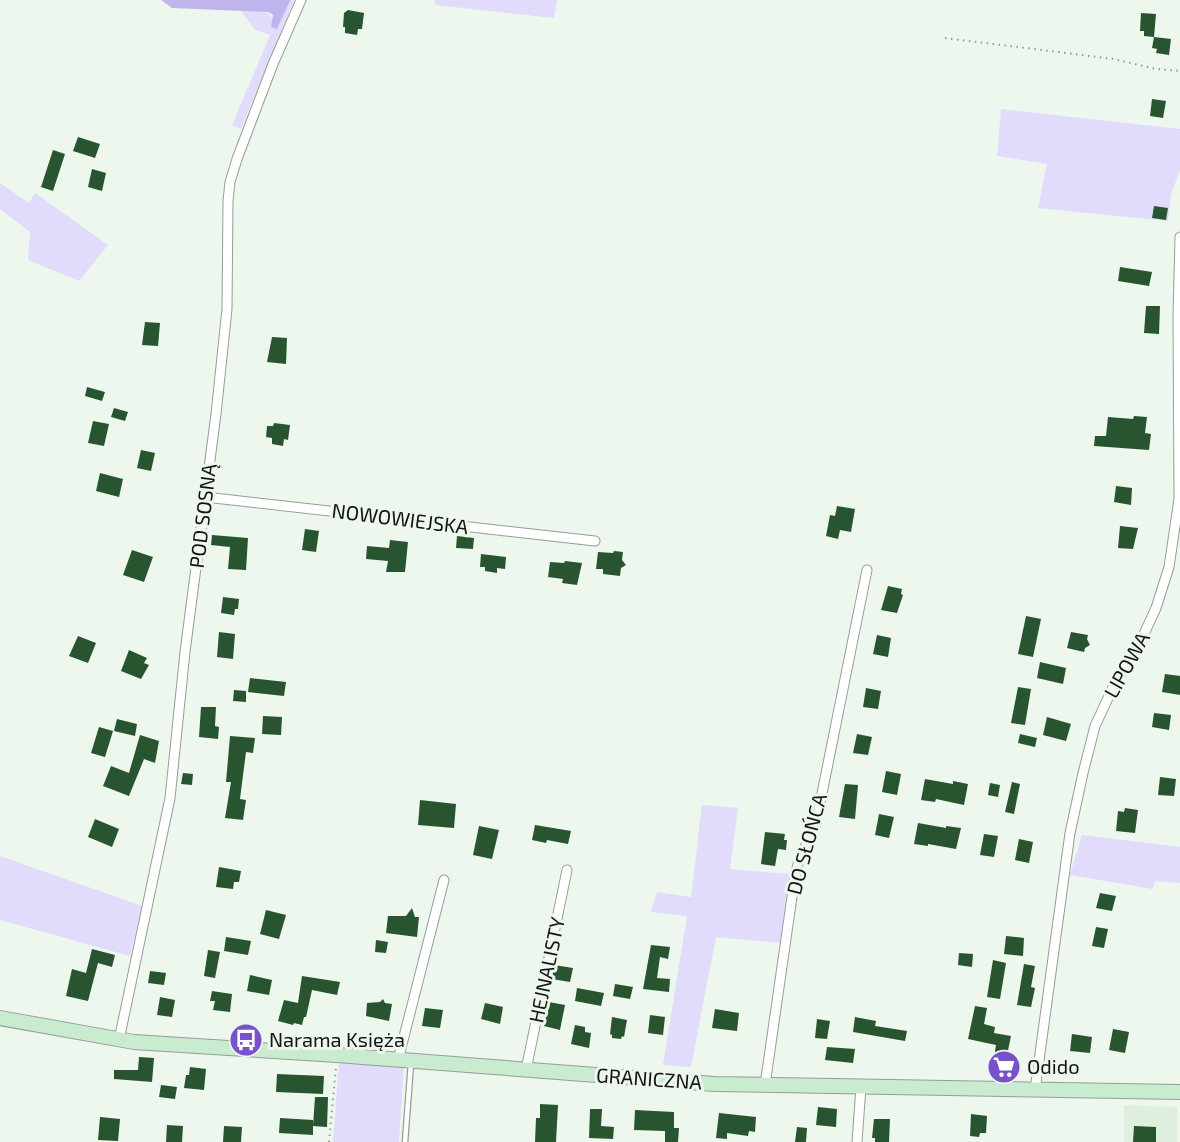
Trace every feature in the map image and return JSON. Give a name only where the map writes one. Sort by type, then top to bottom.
[{"type":"street","name":"POD SOSNĄ","points":[[119,1040],[170,798],[185,652],[227,309],[230,182],[273,64],[301,0]]},
{"type":"street","name":"LIPOWA","points":[[1035,1090],[1070,833],[1095,726],[1115,682],[1138,647],[1156,608],[1169,567],[1179,499],[1178,284],[1180,237]]},
{"type":"street","name":"NOWOWIEJSKA","points":[[205,497],[595,541]]},
{"type":"street","name":"DO SŁOŃCA","points":[[765,1085],[795,876],[800,856],[815,828],[867,570]]},
{"type":"street","name":"HEJNALISTY","points":[[526,1070],[567,870]]},
{"type":"street","points":[[405,1060],[444,880]]},
{"type":"street","name":"GRANICZNA","points":[[0,1018],[119,1040],[714,1084],[1180,1092]]},
{"type":"street","points":[[857,1142],[861,1087]]},
{"type":"lane","points":[[405,1060],[405,1142]]},
{"type":"path","points":[[945,38],[1114,59],[1156,69],[1180,71]]},
{"type":"path","points":[[330,1142],[337,1055]]},
{"type":"shaded area","points":[[161,0],[290,1],[277,29],[271,27],[273,15],[268,12],[172,8]]},
{"type":"shaded area","points":[[290,0],[294,0],[241,129],[232,125],[270,35],[255,30],[241,11],[268,13],[277,29]]},
{"type":"shaded area","points":[[435,0],[557,0],[554,18],[435,5]]},
{"type":"shaded area","points":[[1001,109],[1180,129],[1180,170],[1171,194],[1168,221],[1038,208],[1047,164],[997,156]]},
{"type":"shaded area","points":[[0,183],[29,203],[35,193],[108,245],[79,281],[28,260],[30,232],[0,209]]},
{"type":"shaded area","points":[[702,805],[738,808],[730,869],[789,874],[780,943],[716,937],[691,1067],[663,1065],[687,916],[651,912],[657,892],[691,897]]},
{"type":"shaded area","points":[[1082,835],[1180,847],[1180,883],[1155,881],[1153,889],[1070,875]]},
{"type":"shaded area","points":[[0,856],[142,906],[130,956],[0,920]]},
{"type":"shaded area","points":[[339,1061],[404,1066],[399,1142],[333,1142]]},
{"type":"shaded area","points":[[1124,1105],[1177,1107],[1177,1142],[1124,1142]]},
{"type":"building","points":[[348,10],[364,13],[362,29],[358,29],[357,35],[345,33],[344,13]]},
{"type":"building","points":[[1141,13],[1156,14],[1154,37],[1144,36],[1144,31],[1140,31]]},
{"type":"building","points":[[1154,37],[1171,39],[1169,55],[1156,53],[1157,49],[1152,48]]},
{"type":"building","points":[[1152,99],[1166,101],[1163,118],[1150,116]]},
{"type":"building","points":[[78,137],[100,144],[95,158],[73,151]]},
{"type":"building","points":[[53,150],[65,154],[53,191],[41,187]]},
{"type":"building","points":[[92,169],[106,173],[102,191],[88,187]]},
{"type":"building","points":[[1154,206],[1168,208],[1166,220],[1152,218]]},
{"type":"building","points":[[1120,267],[1152,272],[1149,286],[1118,281]]},
{"type":"building","points":[[1146,306],[1160,306],[1159,334],[1144,333]]},
{"type":"building","points":[[145,322],[160,323],[158,346],[142,345]]},
{"type":"building","points":[[272,337],[287,338],[286,364],[267,362]]},
{"type":"building","points":[[87,387],[105,392],[102,401],[85,396]]},
{"type":"building","points":[[114,408],[128,412],[125,421],[111,417]]},
{"type":"building","points":[[1134,416],[1147,417],[1145,433],[1151,434],[1149,450],[1094,446],[1095,436],[1106,436],[1108,417],[1133,419]]},
{"type":"building","points":[[93,421],[109,424],[104,446],[88,443]]},
{"type":"building","points":[[274,423],[290,425],[288,440],[284,439],[283,446],[272,444],[272,438],[266,437],[267,426],[273,426]]},
{"type":"building","points":[[141,450],[155,453],[151,471],[137,468]]},
{"type":"building","points":[[100,473],[123,479],[119,497],[96,491]]},
{"type":"building","points":[[1116,486],[1132,488],[1131,505],[1114,502]]},
{"type":"building","points":[[837,506],[855,509],[851,532],[840,530],[838,539],[826,536],[830,515],[835,516]]},
{"type":"building","points":[[1120,526],[1138,528],[1133,549],[1118,548]]},
{"type":"building","points":[[305,529],[319,531],[316,552],[302,550]]},
{"type":"building","points":[[212,535],[248,538],[246,570],[228,569],[230,547],[211,545]]},
{"type":"building","points":[[457,536],[474,538],[473,549],[456,548]]},
{"type":"building","points":[[390,540],[408,542],[405,572],[386,572],[388,561],[366,559],[367,546],[389,548]]},
{"type":"building","points":[[132,550],[153,557],[144,582],[123,575]]},
{"type":"building","points":[[614,551],[623,552],[622,560],[626,565],[621,568],[620,576],[603,574],[603,569],[596,569],[598,552],[613,553]]},
{"type":"building","points":[[481,554],[506,557],[505,569],[497,568],[497,573],[485,571],[485,567],[480,567]]},
{"type":"building","points":[[565,561],[582,563],[577,585],[562,583],[563,579],[548,577],[550,562],[564,563]]},
{"type":"building","points":[[888,586],[902,589],[901,594],[903,595],[897,613],[881,610]]},
{"type":"building","points":[[223,597],[239,599],[238,609],[235,609],[234,615],[221,613]]},
{"type":"building","points":[[1026,616],[1041,619],[1033,657],[1018,654]]},
{"type":"building","points":[[219,632],[235,634],[233,659],[217,657]]},
{"type":"building","points":[[1071,632],[1088,635],[1090,645],[1085,648],[1084,652],[1067,648]]},
{"type":"building","points":[[877,635],[891,638],[888,657],[873,654]]},
{"type":"building","points":[[78,636],[96,643],[88,663],[69,656]]},
{"type":"building","points":[[129,650],[147,658],[144,663],[149,665],[141,679],[121,671]]},
{"type":"building","points":[[1040,662],[1066,668],[1063,684],[1037,678]]},
{"type":"building","points":[[1165,674],[1180,676],[1180,695],[1162,692]]},
{"type":"building","points":[[250,678],[286,682],[284,696],[248,692]]},
{"type":"building","points":[[1018,687],[1031,689],[1025,725],[1011,723]]},
{"type":"building","points":[[866,688],[881,691],[878,709],[863,707]]},
{"type":"building","points":[[234,690],[246,691],[246,702],[233,701]]},
{"type":"building","points":[[201,707],[216,707],[215,726],[219,727],[218,739],[199,737]]},
{"type":"building","points":[[1154,713],[1171,715],[1169,730],[1152,727]]},
{"type":"building","points":[[263,716],[282,717],[281,735],[262,734]]},
{"type":"building","points":[[1047,717],[1071,724],[1066,741],[1043,735]]},
{"type":"building","points":[[117,719],[137,724],[135,736],[114,731]]},
{"type":"building","points":[[99,727],[113,731],[105,757],[91,753]]},
{"type":"building","points":[[857,734],[872,737],[868,755],[853,753]]},
{"type":"building","points":[[1020,734],[1037,738],[1035,747],[1018,743]]},
{"type":"building","points":[[140,735],[159,741],[155,763],[144,759],[129,796],[103,786],[111,766],[129,773]]},
{"type":"building","points":[[230,736],[255,738],[253,753],[246,752],[240,799],[246,800],[243,820],[225,818],[231,782],[226,782]]},
{"type":"building","points":[[886,771],[901,774],[897,795],[882,792]]},
{"type":"building","points":[[183,773],[193,774],[192,785],[181,784]]},
{"type":"building","points":[[1160,777],[1176,779],[1174,796],[1158,795]]},
{"type":"building","points":[[925,779],[968,784],[964,805],[936,799],[935,802],[921,800]]},
{"type":"building","points":[[1012,782],[1020,784],[1014,814],[1005,812]]},
{"type":"building","points":[[990,783],[1000,785],[998,797],[988,795]]},
{"type":"building","points":[[845,784],[858,785],[855,819],[839,817]]},
{"type":"building","points":[[420,800],[456,804],[454,828],[418,825]]},
{"type":"building","points":[[1125,808],[1138,810],[1135,833],[1116,831],[1118,811],[1124,812]]},
{"type":"building","points":[[879,814],[894,817],[889,838],[875,835]]},
{"type":"building","points":[[95,819],[119,829],[112,847],[88,837]]},
{"type":"building","points":[[918,823],[961,828],[956,849],[914,844]]},
{"type":"building","points":[[535,825],[571,831],[568,844],[532,840]]},
{"type":"building","points":[[479,826],[499,830],[492,859],[473,855]]},
{"type":"building","points":[[765,832],[785,834],[784,840],[787,840],[786,850],[778,849],[775,866],[761,864]]},
{"type":"building","points":[[984,834],[998,836],[994,857],[980,855]]},
{"type":"building","points":[[1019,839],[1033,842],[1029,863],[1015,860]]},
{"type":"building","points":[[219,867],[241,871],[239,882],[234,882],[233,889],[216,887]]},
{"type":"building","points":[[1100,893],[1116,896],[1112,911],[1096,908]]},
{"type":"building","points":[[412,908],[415,917],[419,917],[417,937],[386,933],[388,916],[406,916]]},
{"type":"building","points":[[266,910],[286,915],[279,939],[260,934]]},
{"type":"building","points":[[1096,927],[1108,929],[1104,948],[1092,946]]},
{"type":"building","points":[[1006,936],[1024,938],[1023,956],[1004,954]]},
{"type":"building","points":[[226,937],[251,941],[248,955],[224,951]]},
{"type":"building","points":[[376,940],[388,942],[386,953],[375,952]]},
{"type":"building","points":[[651,945],[670,947],[668,959],[660,957],[657,978],[670,979],[669,992],[643,989]]},
{"type":"building","points":[[92,949],[115,955],[112,967],[98,963],[88,1001],[66,996],[72,969],[86,973]]},
{"type":"building","points":[[208,950],[220,952],[215,978],[204,976]]},
{"type":"building","points":[[959,953],[973,954],[972,967],[958,965]]},
{"type":"building","points":[[993,960],[1006,963],[1000,999],[987,997]]},
{"type":"building","points":[[1024,964],[1035,966],[1031,987],[1035,988],[1031,1007],[1017,1005]]},
{"type":"building","points":[[554,965],[573,968],[570,982],[552,979]]},
{"type":"building","points":[[150,971],[166,973],[164,985],[148,983]]},
{"type":"building","points":[[250,975],[272,980],[269,995],[247,991]]},
{"type":"building","points":[[302,976],[340,982],[337,995],[312,990],[302,1025],[278,1021],[284,1000],[298,1003]]},
{"type":"building","points":[[615,984],[633,987],[630,999],[613,996]]},
{"type":"building","points":[[577,988],[604,993],[601,1006],[575,1001]]},
{"type":"building","points":[[212,991],[232,994],[230,1012],[213,1010],[215,1001],[210,1001]]},
{"type":"building","points":[[160,997],[175,1000],[172,1017],[157,1015]]},
{"type":"building","points":[[383,999],[385,1003],[392,1004],[389,1021],[366,1016],[367,1003],[380,1002]]},
{"type":"building","points":[[549,1002],[565,1005],[560,1030],[544,1026]]},
{"type":"building","points":[[485,1003],[503,1007],[500,1024],[481,1019]]},
{"type":"building","points":[[975,1006],[987,1008],[984,1024],[995,1027],[994,1033],[1011,1036],[1006,1060],[1016,1062],[1013,1075],[992,1071],[996,1045],[968,1039]]},
{"type":"building","points":[[425,1008],[443,1010],[440,1028],[422,1026]]},
{"type":"building","points":[[715,1009],[739,1013],[737,1031],[712,1028]]},
{"type":"building","points":[[650,1015],[665,1017],[663,1035],[648,1033]]},
{"type":"building","points":[[612,1017],[627,1020],[624,1037],[622,1036],[621,1039],[612,1038],[610,1034]]},
{"type":"building","points":[[855,1017],[876,1021],[875,1026],[907,1031],[905,1041],[853,1032]]},
{"type":"building","points":[[817,1019],[830,1021],[827,1039],[815,1038]]},
{"type":"building","points":[[575,1025],[585,1027],[585,1032],[591,1033],[589,1048],[571,1044]]},
{"type":"building","points":[[1113,1029],[1129,1032],[1125,1053],[1109,1050]]},
{"type":"building","points":[[1072,1034],[1092,1037],[1090,1053],[1070,1051]]},
{"type":"building","points":[[827,1047],[855,1049],[853,1063],[825,1060]]},
{"type":"building","points":[[139,1057],[154,1058],[152,1082],[114,1079],[114,1070],[138,1070]]},
{"type":"building","points":[[190,1067],[206,1069],[204,1090],[184,1088]]},
{"type":"building","points":[[277,1074],[324,1076],[323,1094],[276,1092]]},
{"type":"building","points":[[161,1085],[177,1087],[175,1099],[159,1097]]},
{"type":"building","points":[[315,1097],[328,1097],[327,1127],[313,1126]]},
{"type":"building","points":[[540,1104],[558,1105],[556,1142],[535,1142],[536,1118],[540,1118]]},
{"type":"building","points":[[818,1107],[837,1109],[836,1127],[816,1125]]},
{"type":"building","points":[[590,1109],[602,1109],[601,1126],[614,1127],[613,1139],[589,1138]]},
{"type":"building","points":[[635,1110],[674,1112],[674,1128],[679,1128],[678,1142],[665,1142],[665,1131],[634,1130]]},
{"type":"building","points":[[719,1113],[756,1117],[755,1132],[749,1131],[748,1136],[727,1133],[727,1139],[716,1138]]},
{"type":"building","points":[[971,1114],[987,1116],[986,1133],[980,1133],[979,1137],[970,1136]]},
{"type":"building","points":[[100,1117],[120,1119],[118,1141],[98,1140]]},
{"type":"building","points":[[280,1118],[313,1120],[313,1135],[279,1133]]},
{"type":"building","points":[[874,1119],[890,1119],[889,1142],[875,1142],[875,1138],[872,1138]]},
{"type":"building","points":[[167,1125],[183,1126],[182,1142],[166,1142]]},
{"type":"building","points":[[224,1126],[242,1127],[241,1142],[223,1142]]},
{"type":"building","points":[[1134,1126],[1156,1127],[1156,1142],[1133,1142]]},
{"type":"building","points":[[797,1127],[807,1128],[806,1142],[795,1142]]},
{"type":"place","name":"Narama Księża","points":[[246,1040]]},
{"type":"place","name":"Odido","points":[[1004,1067]]}]
